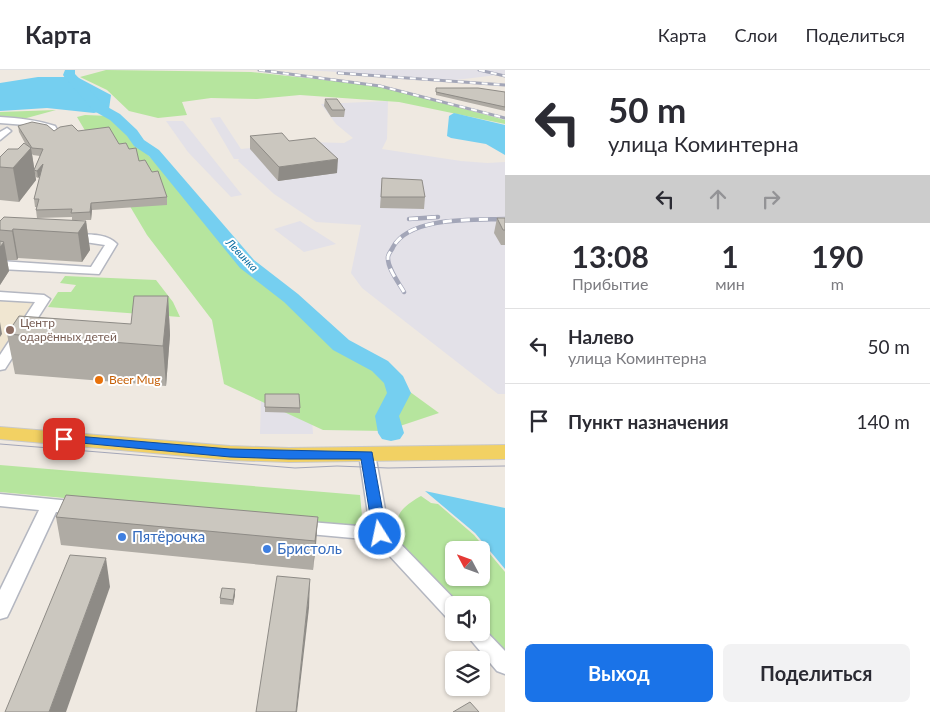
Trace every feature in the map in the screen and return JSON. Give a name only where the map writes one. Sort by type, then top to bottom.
[{"type":"main road","points":[[0,433],[230,453],[289,455],[505,452]]},
{"type":"street","points":[[0,120],[42,124],[52,128],[55,133]]},
{"type":"street","points":[[0,265],[95,271],[111,244],[104,240],[60,237]]},
{"type":"street","points":[[0,296],[44,299],[0,366]]},
{"type":"street","points":[[367,454],[380,534],[445,603]]},
{"type":"street","points":[[0,500],[97,509]]},
{"type":"street","points":[[0,611],[50,505]]},
{"type":"street","points":[[285,526],[380,534]]},
{"type":"street","points":[[482,641],[505,665]]},
{"type":"shaded area","points":[[307,70],[505,70],[505,74],[456,80]]},
{"type":"shaded area","points":[[388,101],[387,139],[382,149],[461,161],[505,162],[505,394],[498,394],[362,288],[351,273],[361,225],[316,222],[274,194],[238,161],[239,159],[234,159],[210,118],[220,117],[241,149],[306,142],[344,143],[353,138],[336,124],[321,104]]},
{"type":"shaded area","points":[[166,121],[183,121],[242,195],[231,197],[188,152]]},
{"type":"shaded area","points":[[300,221],[336,244],[304,252],[274,229]]},
{"type":"shaded area","name":"Центр одарённых детей","points":[[0,298],[39,300],[0,359]]},
{"type":"shaded area","points":[[261,399],[311,400],[313,434],[260,434]]},
{"type":"green space","points":[[106,70],[251,72],[380,86],[505,120],[505,124],[399,102],[300,95],[257,99],[211,98],[182,102],[187,115],[158,118],[129,111],[107,90],[80,77]]},
{"type":"green space","points":[[56,110],[23,119],[0,119],[0,112]]},
{"type":"green space","points":[[85,115],[110,116],[277,287],[395,381],[439,413],[385,431],[323,430],[224,384],[212,320],[147,235],[77,117]]},
{"type":"green space","points":[[65,276],[156,280],[173,302],[180,317],[48,307],[58,292],[71,292],[76,285],[60,283]]},
{"type":"green space","points":[[0,465],[360,495],[363,526],[0,492]]},
{"type":"green space","points":[[421,496],[431,503],[438,504],[479,541],[445,541],[445,586],[490,586],[490,554],[505,572],[505,659],[489,641],[490,596],[445,596],[423,575],[403,551],[397,538],[396,525],[400,513],[409,503]]},
{"type":"water","points":[[38,77],[77,77],[111,95],[109,109],[94,113],[47,108],[0,111],[0,83]]},
{"type":"water","points":[[454,113],[505,125],[505,155],[486,144],[447,136],[449,116]]},
{"type":"water","points":[[425,491],[505,508],[505,569],[490,551],[490,541],[482,541],[475,533]]},
{"type":"building","points":[[436,88],[478,88],[505,92],[505,107],[436,92]]},
{"type":"building","points":[[325,99],[337,99],[345,110],[332,110]]},
{"type":"building","points":[[32,122],[47,125],[54,131],[60,127],[72,125],[78,131],[109,127],[119,144],[126,143],[129,149],[136,148],[139,161],[145,160],[152,172],[158,171],[167,197],[91,203],[90,212],[71,213],[72,209],[36,210],[39,199],[34,199],[43,164],[37,171],[34,170],[43,149],[32,148],[18,126]]},
{"type":"building","points":[[282,133],[289,141],[315,138],[338,159],[279,167],[250,136]]},
{"type":"building","points":[[24,143],[31,148],[13,168],[0,167],[0,157],[8,149],[18,149]]},
{"type":"building","points":[[382,178],[422,180],[425,197],[381,197]]},
{"type":"building","points":[[4,217],[86,221],[78,233],[0,230],[0,221]]},
{"type":"building","points":[[497,218],[505,218],[505,230],[503,230]]},
{"type":"building","points":[[134,296],[168,296],[163,346],[7,334],[19,316],[131,324]]},
{"type":"building","points":[[265,394],[299,394],[300,408],[265,407]]},
{"type":"building","points":[[66,495],[318,517],[315,541],[56,517]]},
{"type":"building","points":[[70,555],[106,558],[49,712],[5,712]]},
{"type":"building","points":[[277,576],[310,579],[296,712],[256,712]]},
{"type":"building","points":[[222,588],[235,589],[233,600],[220,598]]},
{"type":"building","points":[[470,702],[479,712],[453,712]]},
{"type":"waterway","name":"Левинка","points":[[70,71],[69,75],[99,108],[115,117],[132,133],[139,143],[154,153],[247,264],[291,298],[341,345],[380,366],[395,381],[399,393],[387,416],[391,433]]},
{"type":"tram line","points":[[0,444],[295,468],[337,466],[388,468],[505,466]]},
{"type":"railway","points":[[259,70],[380,86],[505,118]]},
{"type":"railway","points":[[479,70],[505,76]]},
{"type":"railway","points":[[338,73],[505,85]]},
{"type":"railway","points":[[409,219],[438,217]]},
{"type":"railway","points":[[404,292],[391,271],[388,261],[389,253],[401,237],[413,230],[444,222],[505,219]]},
{"type":"place","name":"Центр одарённых детей","points":[[10,330]]},
{"type":"place","name":"Beer Mug","points":[[99,380]]},
{"type":"place","name":"Пятёрочка","points":[[122,537]]},
{"type":"place","name":"Бристоль","points":[[267,549]]},
{"type":"route","points":[[64,439],[230,453],[289,455],[367,454],[380,534]]}]
